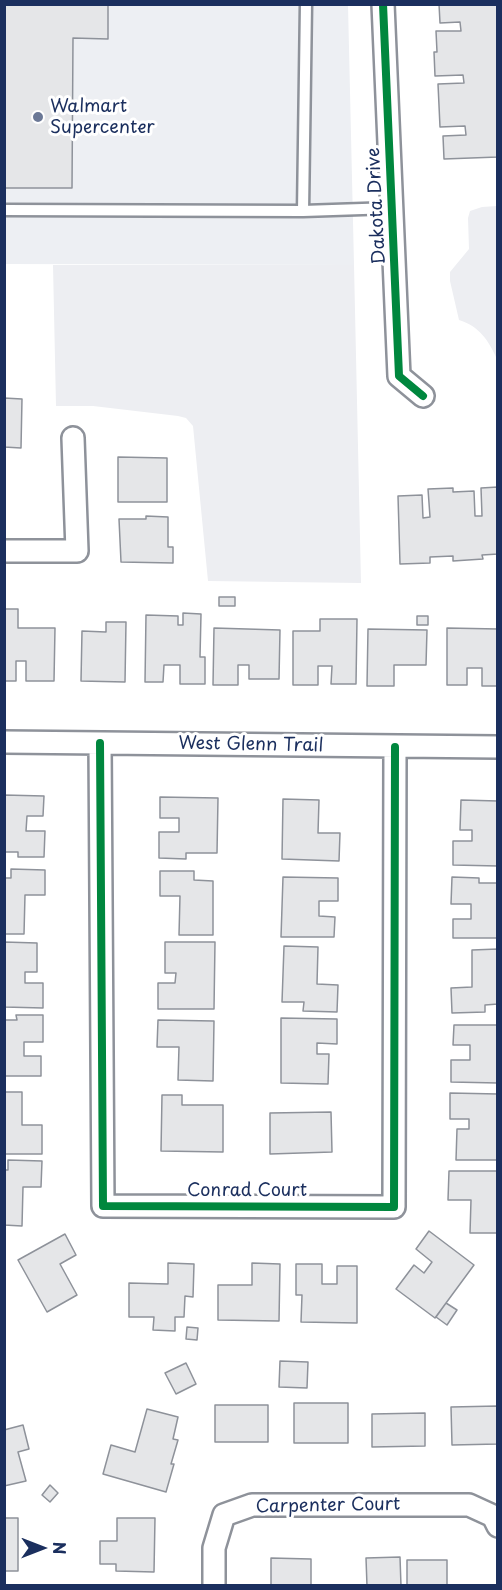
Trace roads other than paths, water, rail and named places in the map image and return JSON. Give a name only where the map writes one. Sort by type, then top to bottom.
[{"type":"street","name":"Dakota Drive","points":[[383,4],[399,376],[423,396]]},
{"type":"street","points":[[4,551],[77,552],[73,438]]},
{"type":"street","name":"West Glenn Trail","points":[[4,742],[498,747]]},
{"type":"street","name":"Conrad Court","points":[[100,743],[103,1206],[394,1207],[395,747]]},
{"type":"street","name":"Carpenter Court","points":[[214,1586],[214,1548],[224,1515],[252,1505],[469,1504],[493,1516],[498,1526]]},
{"type":"lane","points":[[303,211],[306,4]]},
{"type":"lane","points":[[4,210],[303,211],[392,208]]},
{"type":"place","name":"Walmart Supercenter","points":[[38,117]]}]
